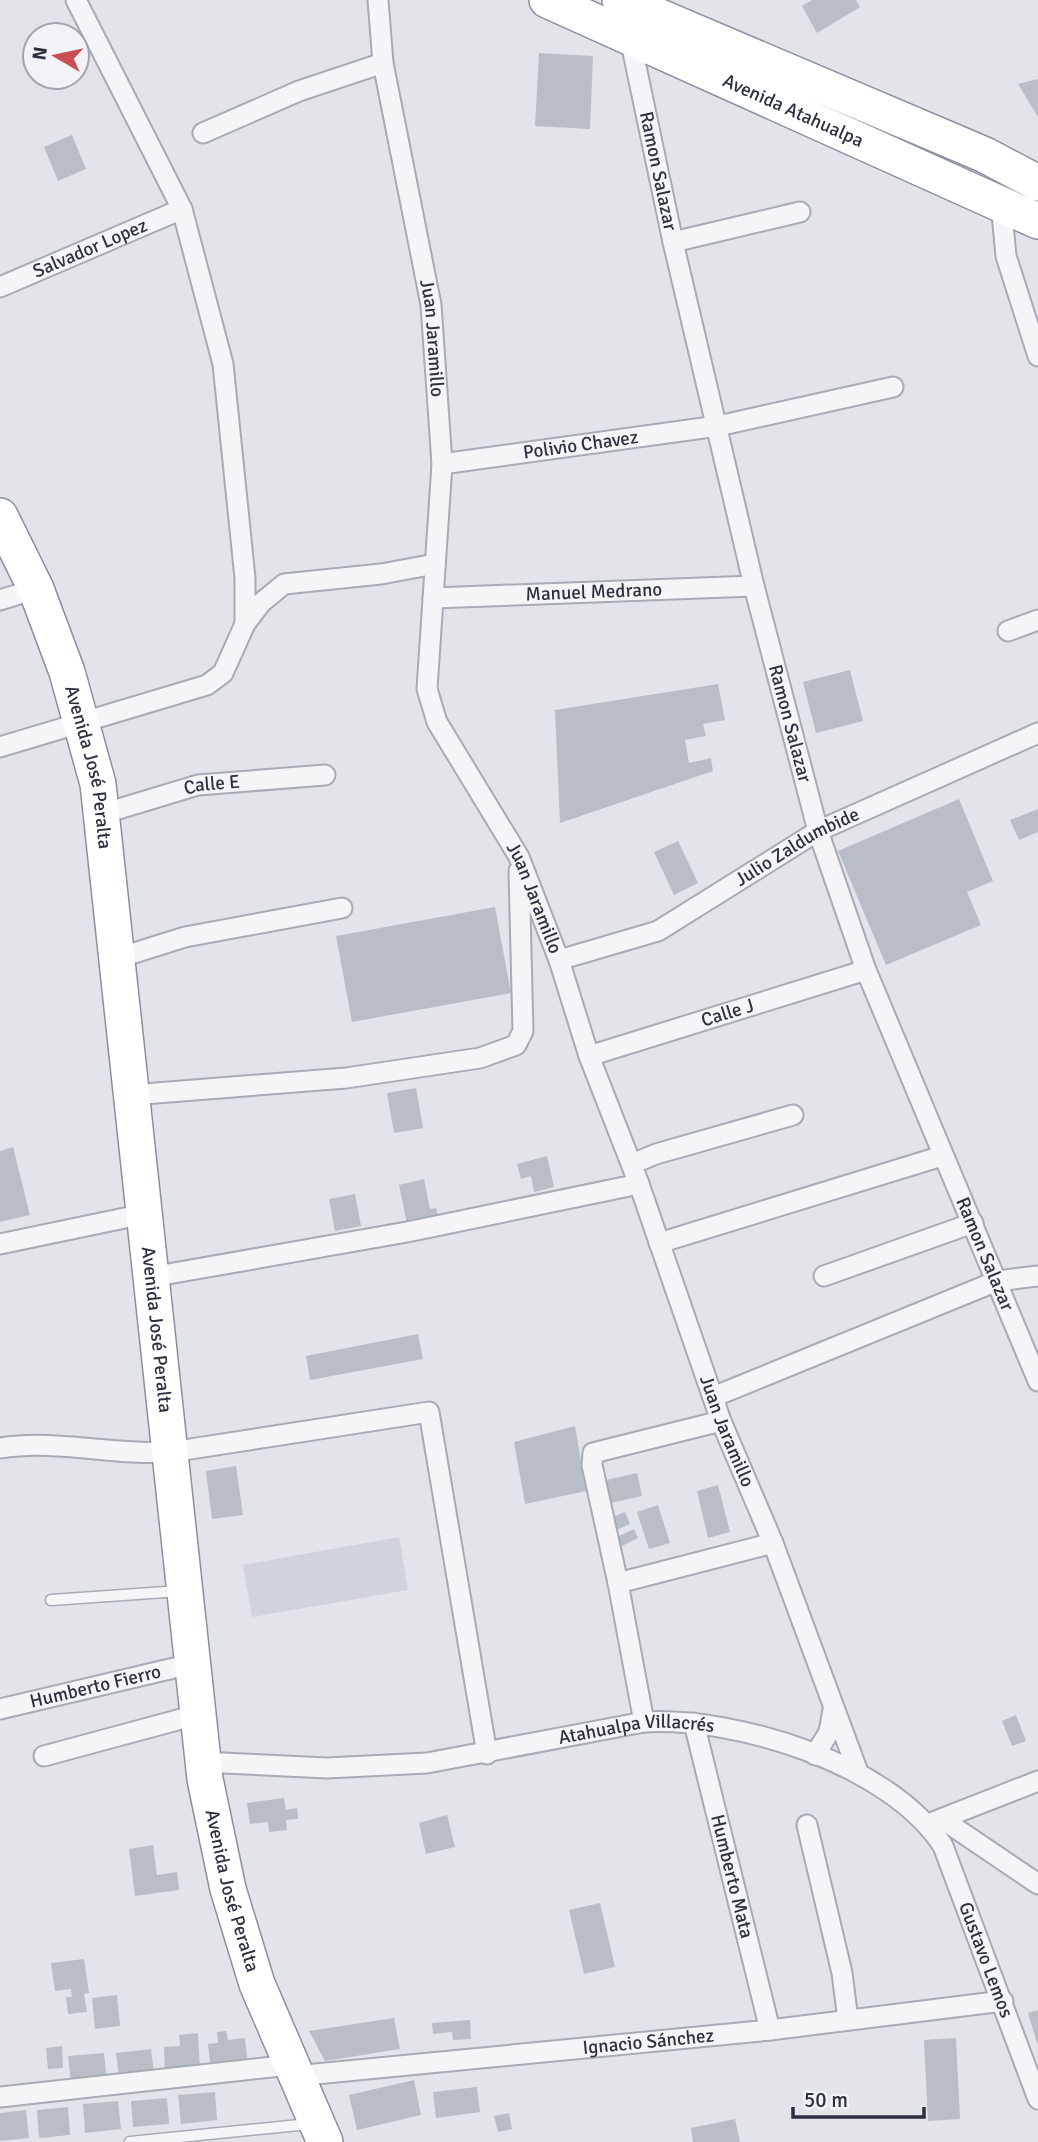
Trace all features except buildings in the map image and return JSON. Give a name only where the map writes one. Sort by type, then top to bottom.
[{"type":"highway","name":"Avenida Atahualpa","points":[[547,0],[1038,221]]},
{"type":"highway","name":"Avenida Atahualpa","points":[[620,0],[985,155],[1038,183]]},
{"type":"highway","name":"Avenida José Peralta","points":[[0,516],[36,589],[67,672],[98,784],[202,1762],[237,1919],[270,2020],[321,2133]]},
{"type":"street","points":[[76,0],[182,209],[223,364],[245,578],[245,624]]},
{"type":"street","name":"Juan Jaramillo","points":[[378,0],[383,63],[430,305],[442,464],[427,689],[437,722],[519,857],[559,960],[589,1056],[632,1164],[720,1421],[773,1543],[858,1772]]},
{"type":"street","name":"Ramon Salazar","points":[[630,38],[673,242],[754,586],[818,831],[866,970],[1038,1381]]},
{"type":"street","points":[[203,133],[299,91],[383,63]]},
{"type":"street","points":[[1001,203],[1006,256],[1038,356]]},
{"type":"street","name":"Salvador Lopez","points":[[0,288],[182,209]]},
{"type":"street","points":[[673,242],[800,212]]},
{"type":"street","name":"Polivio Chavez","points":[[442,464],[718,426],[892,387]]},
{"type":"street","points":[[0,747],[207,685],[222,673],[245,624],[261,603],[284,584],[381,574],[435,564]]},
{"type":"street","name":"Manuel Medrano","points":[[433,598],[754,586]]},
{"type":"street","points":[[0,600],[36,589]]},
{"type":"street","points":[[1008,631],[1038,620]]},
{"type":"street","name":"Julio Zaldumbide","points":[[559,960],[658,931],[818,831],[1038,733]]},
{"type":"street","name":"Calle E","points":[[102,814],[198,785],[247,779],[325,775]]},
{"type":"street","points":[[131,1095],[346,1078],[480,1058],[516,1045],[523,1031],[519,857]]},
{"type":"street","points":[[116,959],[184,937],[342,908]]},
{"type":"street","name":"Calle J","points":[[589,1056],[866,970]]},
{"type":"street","points":[[632,1164],[656,1154],[793,1115]]},
{"type":"street","points":[[659,1243],[942,1156]]},
{"type":"street","points":[[151,1277],[407,1232],[639,1184]]},
{"type":"street","points":[[0,1244],[144,1214]]},
{"type":"street","points":[[824,1276],[973,1223]]},
{"type":"street","points":[[713,1397],[997,1281],[1038,1276]]},
{"type":"street","points":[[0,1448],[44,1444],[141,1454],[171,1452],[429,1412],[487,1754]]},
{"type":"street","points":[[644,1722],[592,1465],[593,1453],[720,1421]]},
{"type":"street","points":[[618,1583],[773,1543]]},
{"type":"street","name":"Humberto Fierro","points":[[0,1709],[191,1664]]},
{"type":"street","points":[[815,1755],[828,1732],[833,1710]]},
{"type":"street","points":[[44,1756],[196,1715]]},
{"type":"street","name":"Atahualpa Villacrés","points":[[202,1762],[327,1768],[427,1763],[487,1754],[644,1722],[694,1723],[769,1738],[858,1772],[935,1821]]},
{"type":"street","name":"Humberto Mata","points":[[694,1723],[770,2030]]},
{"type":"street","points":[[935,1821],[1038,1781]]},
{"type":"street","points":[[935,1821],[1038,1884]]},
{"type":"street","name":"Gustavo Lemos","points":[[935,1821],[1038,2099]]},
{"type":"street","points":[[807,1825],[842,1973],[848,2020]]},
{"type":"street","name":"Ignacio Sánchez","points":[[0,2097],[770,2030],[1003,2001]]},
{"type":"lane","points":[[51,1600],[183,1591]]},
{"type":"lane","points":[[131,2142],[321,2133]]},
{"type":"shaded area","points":[[399,1537],[408,1590],[252,1617],[243,1565]]}]
